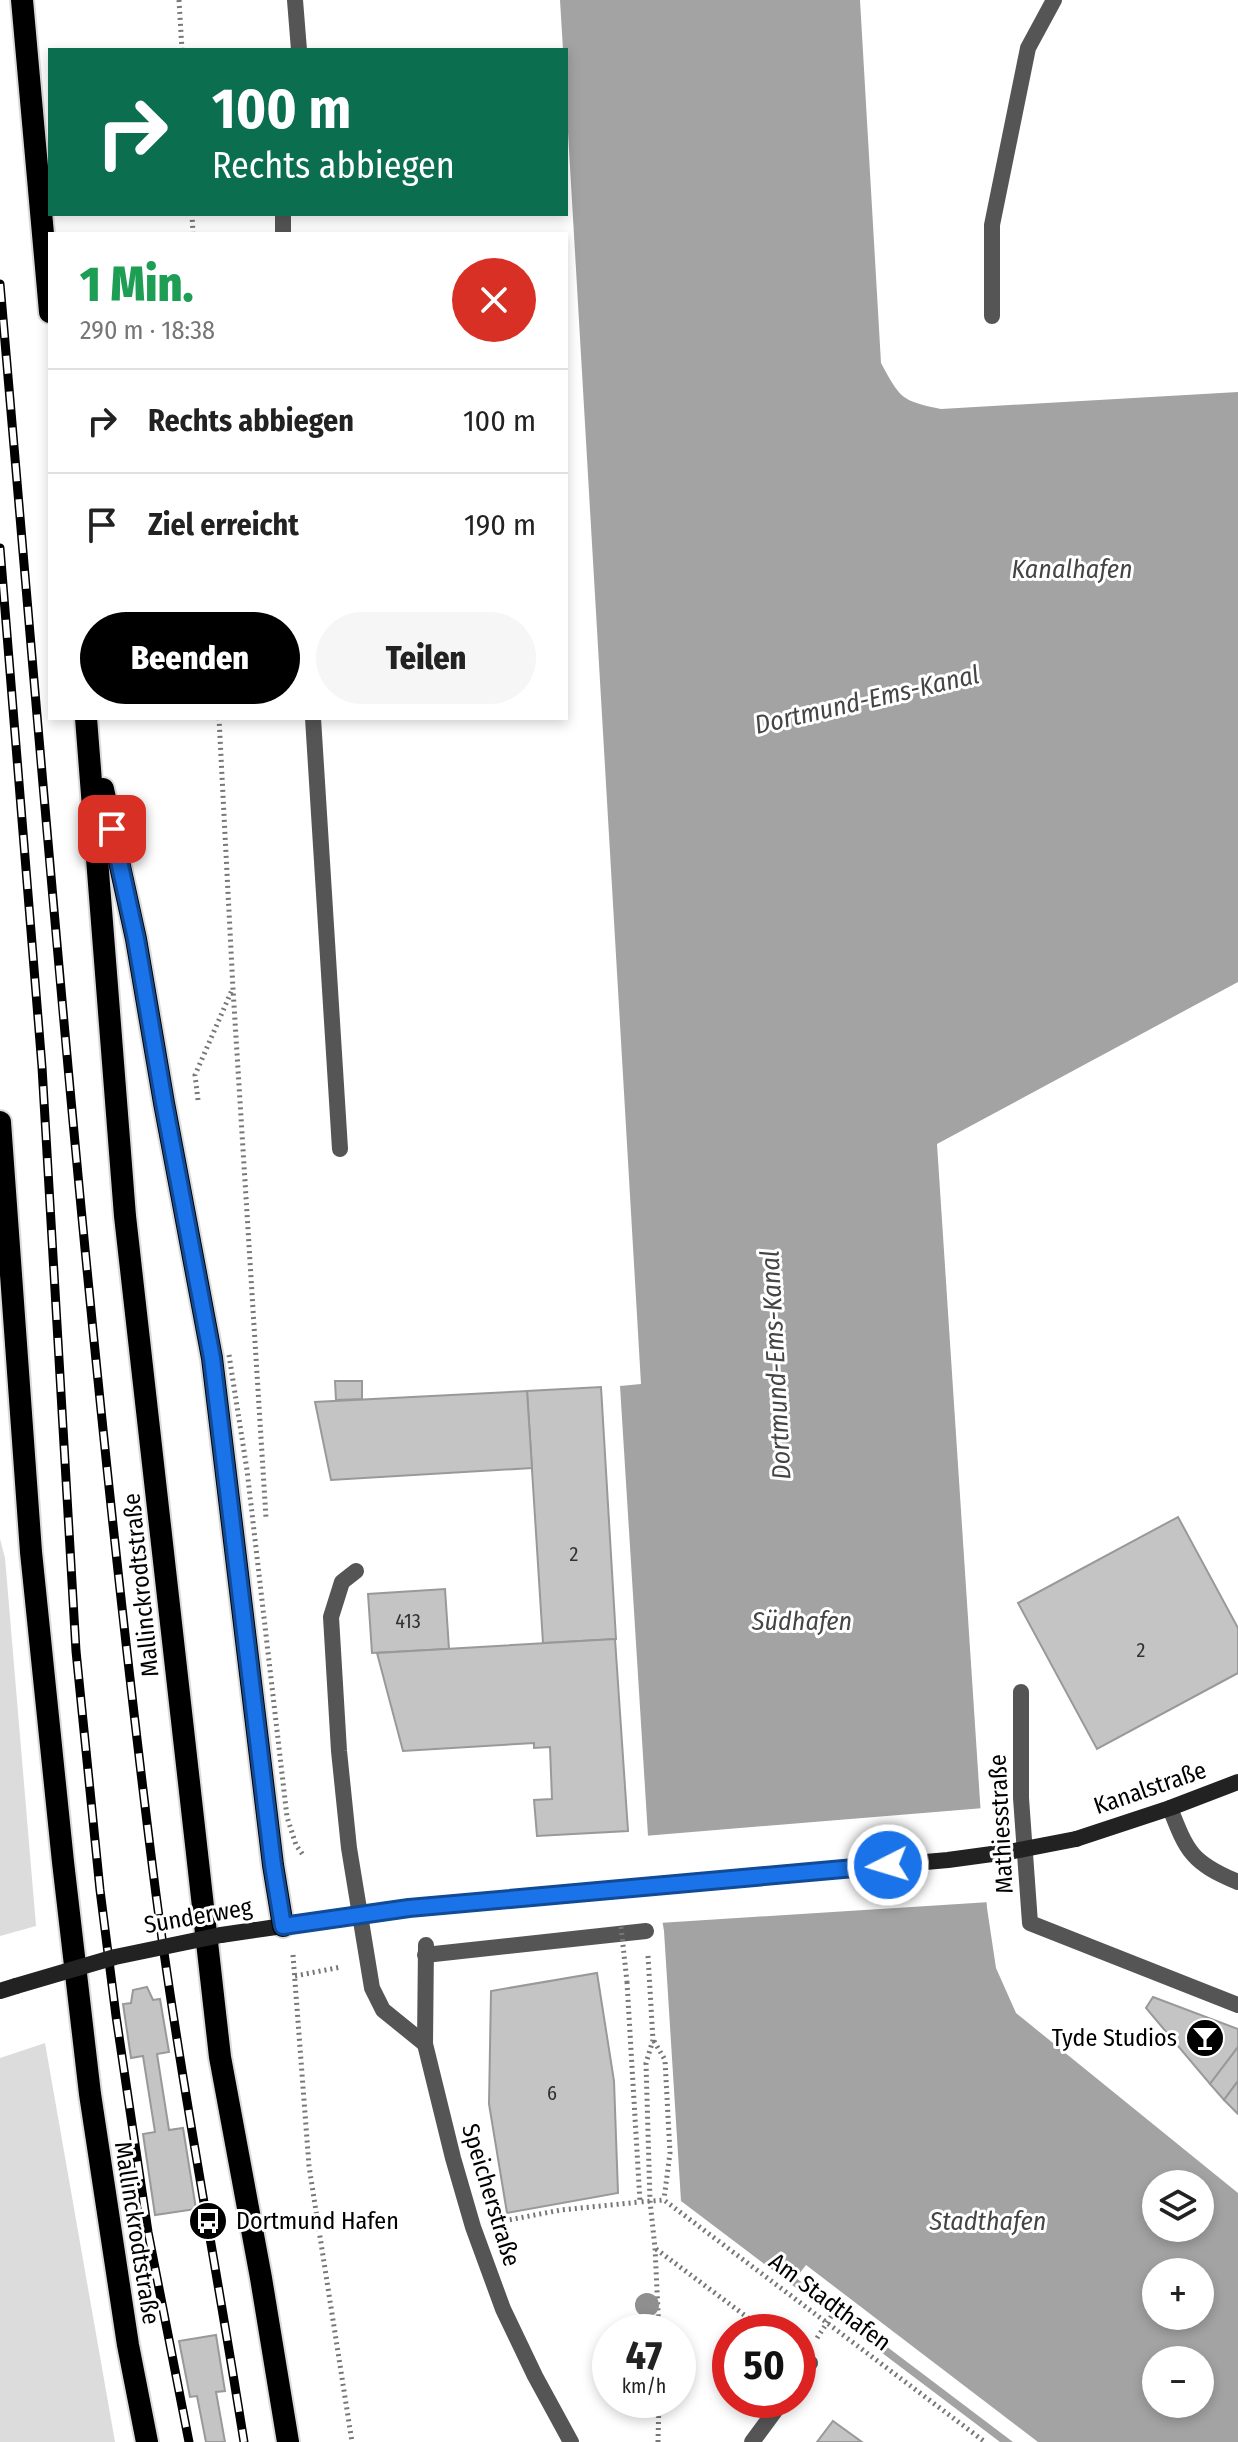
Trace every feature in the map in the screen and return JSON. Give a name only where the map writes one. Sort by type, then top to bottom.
[{"type":"highway","points":[[22,0],[48,290]]},
{"type":"highway","points":[[87,720],[136,939],[164,1103],[221,1356],[271,1850],[283,1926]]},
{"type":"highway","name":"Mallinckrodtstraße","points":[[87,720],[125,1216],[220,2057],[288,2442]]},
{"type":"highway","name":"Mallinckrodtstraße","points":[[0,1122],[31,1552],[63,1862],[90,2094],[128,2345],[147,2442]]},
{"type":"main road","name":"Kanalstraße","points":[[1076,1839],[1238,1782]]},
{"type":"main road","name":"Sunderweg","points":[[8,1989],[115,1957],[221,1935],[409,1908],[948,1860],[1076,1839]]},
{"type":"street","points":[[295,0],[299,48]]},
{"type":"street","points":[[992,316],[992,225],[1028,48],[1054,0]]},
{"type":"street","points":[[313,720],[340,1149]]},
{"type":"street","points":[[356,1571],[342,1582],[331,1617],[339,1751],[349,1848],[372,1988],[383,2010],[425,2044]]},
{"type":"street","name":"Mathiesstraße","points":[[1021,1692],[1021,1798],[1030,1923],[1238,2005]]},
{"type":"street","points":[[1170,1808],[1184,1845],[1202,1864],[1238,1882]]},
{"type":"street","name":"Speicherstraße","points":[[571,2442],[503,2309],[473,2227],[425,2044],[425,1950],[646,1931]]},
{"type":"street","points":[[752,2442],[770,2418]]},
{"type":"path","points":[[179,0],[182,48]]},
{"type":"path","points":[[199,1106],[195,1075],[233,989],[219,720]]},
{"type":"path","points":[[221,1356],[247,1470],[287,1817],[296,1845],[303,1855]]},
{"type":"path","points":[[621,1927],[640,2202]]},
{"type":"path","points":[[646,1931],[653,2040],[646,2063],[650,2201],[658,2314]]},
{"type":"path","points":[[295,1976],[347,1966]]},
{"type":"path","points":[[473,2227],[561,2210],[664,2200],[670,2153],[665,2060],[653,2040]]},
{"type":"path","name":"Am Stadthafen","points":[[664,2200],[985,2442]]},
{"type":"path","points":[[655,2248],[743,2314]]},
{"type":"path","points":[[832,2315],[838,2306],[876,2335]]},
{"type":"path","points":[[658,2442],[659,2418]]},
{"type":"shaded area","points":[[0,1539],[5,1558],[36,1926],[0,1936]]},
{"type":"shaded area","points":[[45,2043],[115,2442],[0,2442],[0,2058]]},
{"type":"water","name":"Südhafen","points":[[560,0],[860,0],[881,363],[898,391],[909,400],[941,409],[1238,392],[1238,982],[937,1144],[987,1908],[996,1968],[1016,2013],[1210,2170],[1142,2170],[1142,2242],[1214,2242],[1214,2174],[1238,2193],[1238,2442],[1000,2442],[681,2201],[664,1931],[648,1836],[620,1386],[641,1384],[568,132],[568,48],[563,48]]},
{"type":"pier","points":[[984,1808],[990,1902],[659,1923],[644,1836]]},
{"type":"pier","points":[[806,2265],[1038,2442],[1013,2442],[796,2278]]},
{"type":"building","points":[[335,1381],[362,1381],[362,1399],[336,1400]]},
{"type":"building","points":[[601,1387],[616,1639],[543,1643],[527,1391]]},
{"type":"building","points":[[527,1391],[532,1468],[331,1480],[315,1402]]},
{"type":"building","points":[[1178,1517],[1238,1628],[1238,1673],[1097,1749],[1018,1603]]},
{"type":"building","points":[[445,1589],[449,1649],[372,1653],[368,1594]]},
{"type":"building","points":[[615,1639],[628,1831],[537,1836],[534,1800],[552,1799],[550,1747],[534,1748],[534,1743],[403,1751],[377,1653]]},
{"type":"building","points":[[597,1973],[614,2081],[618,2193],[507,2213],[489,2104],[491,1991]]},
{"type":"building","points":[[147,1987],[153,2000],[160,1999],[169,2052],[157,2054],[169,2130],[183,2128],[196,2209],[155,2215],[143,2134],[155,2132],[143,2056],[131,2058],[123,2004],[131,2003],[133,1990]]},
{"type":"building","name":"Tyde Studios","points":[[1153,1997],[1238,2029],[1238,2047],[1210,2084],[1146,2008]]},
{"type":"building","points":[[1238,2047],[1238,2081],[1224,2100],[1210,2084]]},
{"type":"building","points":[[1238,2081],[1238,2114],[1224,2100]]},
{"type":"building","points":[[216,2335],[225,2391],[216,2392],[225,2442],[206,2442],[197,2396],[190,2397],[179,2341]]},
{"type":"building","points":[[833,2421],[862,2442],[817,2442]]},
{"type":"railway","points":[[0,284],[69,1078],[129,1673],[173,2014],[244,2442]]},
{"type":"railway","points":[[0,548],[42,1067],[76,1651],[116,2016],[148,2232],[189,2442]]},
{"type":"place","name":"Tyde Studios","points":[[1205,2038]]},
{"type":"place","name":"Dortmund Hafen","points":[[208,2221]]},
{"type":"route","points":[[112,829],[136,939],[212,1358],[283,1926],[409,1908],[888,1865]]},
{"type":"water label","name":"Kanalhafen","points":[[1072,569]]},
{"type":"water label","name":"Dortmund-Ems-Kanal","points":[[867,700]]},
{"type":"water label","name":"Dortmund-Ems-Kanal","points":[[776,1365]]},
{"type":"water label","name":"Stadthafen","points":[[988,2221]]}]
